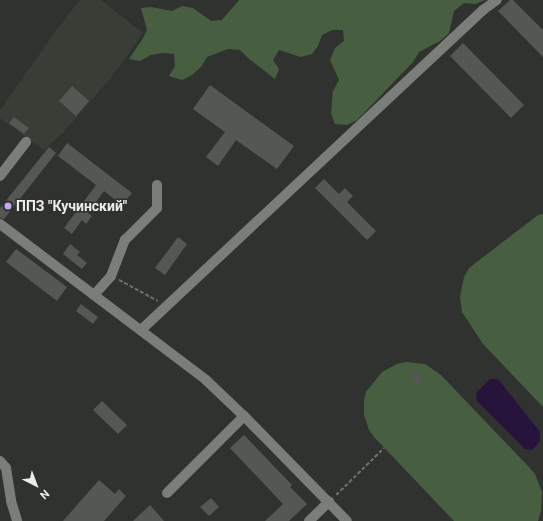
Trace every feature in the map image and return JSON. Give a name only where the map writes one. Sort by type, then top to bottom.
[{"type":"street","points":[[141,330],[483,10],[497,0]]},
{"type":"street","points":[[0,176],[26,142]]},
{"type":"street","points":[[94,295],[111,276],[125,240],[157,208],[157,186]]},
{"type":"street","points":[[1,228],[94,295],[206,380],[244,416],[347,521]]},
{"type":"street","points":[[167,493],[244,416]]},
{"type":"street","points":[[0,461],[6,468],[11,501],[17,521]]},
{"type":"street","points":[[309,521],[329,502]]},
{"type":"path","points":[[111,276],[167,305]]},
{"type":"path","points":[[329,502],[384,448]]},
{"type":"shaded area","points":[[80,0],[101,0],[143,33],[113,75],[64,132],[44,150],[0,118],[0,110],[58,28]]},
{"type":"shaded area","points":[[490,379],[498,379],[540,432],[540,441],[532,450],[525,449],[477,401],[476,393]]},
{"type":"green space","points":[[239,0],[485,0],[475,4],[464,3],[454,11],[449,33],[440,41],[419,52],[413,62],[366,111],[357,120],[347,125],[335,124],[331,113],[333,91],[339,80],[330,60],[335,48],[344,41],[343,30],[332,30],[322,35],[318,46],[312,54],[301,57],[279,50],[273,60],[279,69],[275,79],[240,50],[228,49],[207,57],[201,67],[192,75],[182,80],[169,76],[175,66],[174,54],[163,53],[151,55],[140,61],[129,59],[147,30],[141,8],[151,7],[172,11],[182,6],[193,8],[211,21],[222,20]]},
{"type":"green space","points":[[543,214],[543,407],[483,344],[462,312],[460,297],[464,277],[469,268],[538,215]]},
{"type":"green space","points":[[406,362],[425,364],[441,375],[535,474],[542,492],[541,511],[538,521],[454,521],[375,438],[369,430],[364,415],[364,400],[366,392],[382,372],[397,364]]},
{"type":"building","points":[[510,0],[513,0],[543,30],[543,57],[498,11]]},
{"type":"building","points":[[463,43],[524,105],[511,118],[450,56]]},
{"type":"building","points":[[210,85],[294,146],[277,169],[236,140],[218,166],[206,157],[225,132],[193,109]]},
{"type":"building","points":[[72,86],[89,101],[76,116],[59,101]]},
{"type":"building","points":[[14,117],[29,128],[24,134],[9,123]]},
{"type":"building","points":[[67,143],[132,193],[122,205],[104,191],[88,213],[92,216],[86,224],[82,220],[72,234],[64,228],[96,185],[58,156]]},
{"type":"building","points":[[49,147],[56,153],[4,219],[0,218],[0,208]]},
{"type":"building","points":[[324,179],[339,194],[345,188],[353,196],[347,202],[376,231],[367,240],[315,188]]},
{"type":"building","points":[[178,237],[187,244],[165,275],[155,268]]},
{"type":"building","points":[[70,244],[80,252],[77,255],[87,263],[82,269],[63,254]]},
{"type":"building","points":[[16,249],[67,287],[57,301],[6,262]]},
{"type":"building","points":[[81,304],[98,317],[93,324],[76,311]]},
{"type":"building","points":[[416,371],[423,378],[417,384],[410,377]]},
{"type":"building","points":[[102,401],[127,425],[118,434],[93,410]]},
{"type":"building","points":[[244,435],[292,485],[290,487],[307,504],[289,521],[265,521],[283,504],[230,448]]},
{"type":"building","points":[[99,480],[115,494],[119,489],[126,496],[104,521],[63,521]]},
{"type":"building","points":[[211,498],[219,507],[209,516],[200,507]]},
{"type":"building","points":[[150,505],[164,521],[133,521]]},
{"type":"place","name":"ППЗ \"Кучинский\"","points":[[8,206]]}]
